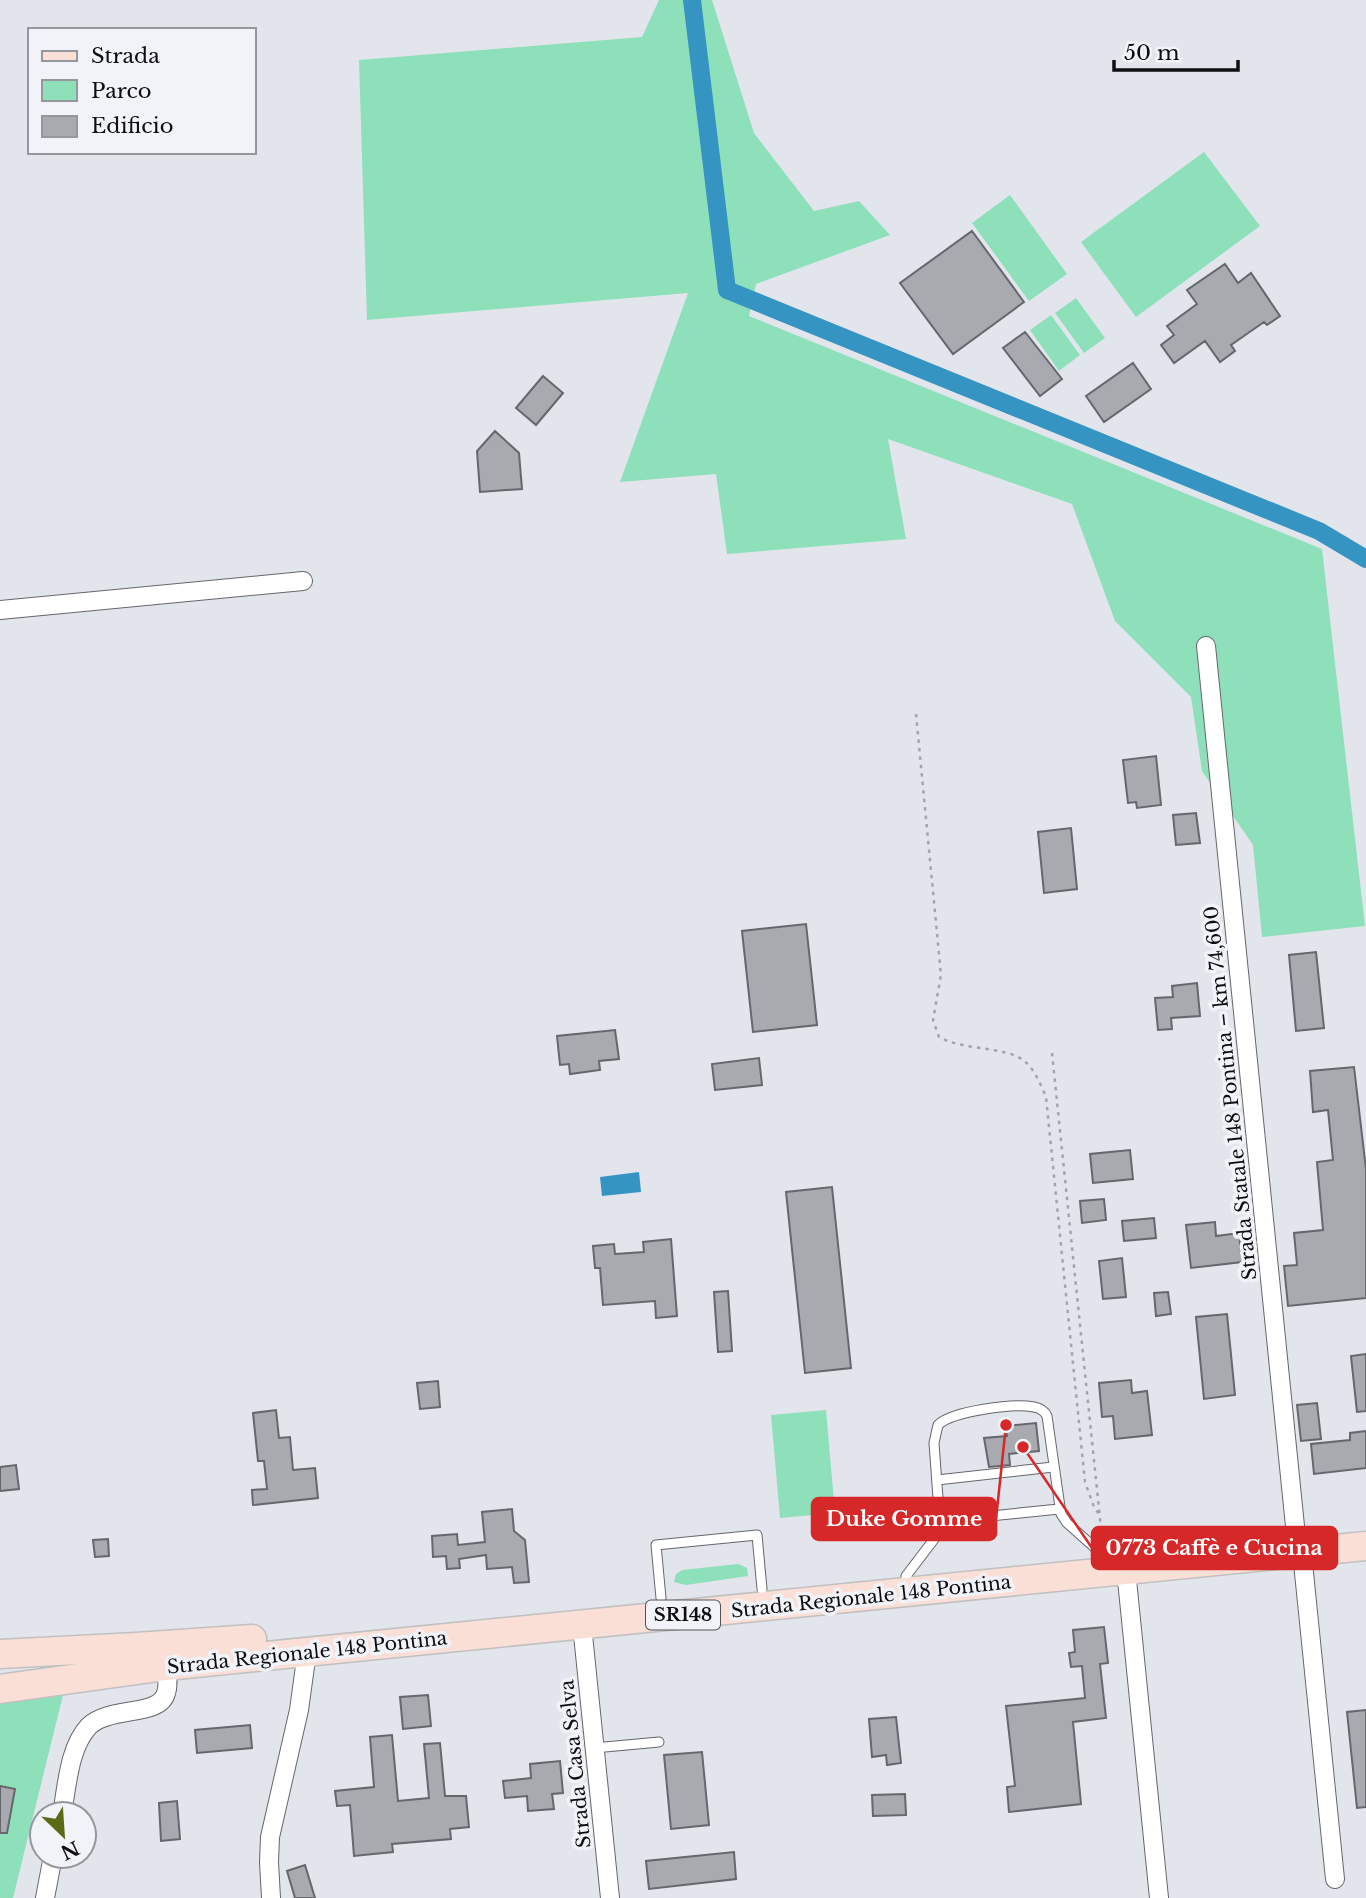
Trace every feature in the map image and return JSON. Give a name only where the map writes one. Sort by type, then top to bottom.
[{"type":"main road","name":"Strada Regionale 148 Pontina","points":[[0,1689],[166,1666],[582,1625],[1299,1544],[1366,1529]]},
{"type":"main road","name":"Strada Regionale 148 Pontina","points":[[1299,1544],[1366,1546]]},
{"type":"main road","name":"Strada Regionale 148 Pontina","points":[[0,1654],[259,1638],[906,1576],[1114,1563]]},
{"type":"street","points":[[0,610],[303,581]]},
{"type":"street","name":"Strada Statale 148 Pontina – km 74,600","points":[[1206,646],[1335,1880]]},
{"type":"street","points":[[1114,1563],[1159,1898]]},
{"type":"street","name":"Strada Casa Selva","points":[[582,1625],[610,1898]]},
{"type":"street","points":[[271,1898],[268,1862],[270,1837],[299,1710],[307,1652]]},
{"type":"street","points":[[65,1800],[75,1753],[84,1733],[93,1723],[111,1714],[153,1707],[162,1702],[167,1692],[166,1666]]},
{"type":"street","points":[[45,1898],[50,1870]]},
{"type":"lane","points":[[906,1576],[936,1538],[941,1521],[934,1436],[942,1421],[963,1413],[1017,1406],[1035,1407],[1044,1411],[1047,1416],[1059,1509],[1067,1522],[1114,1563]]},
{"type":"lane","points":[[937,1480],[1053,1467]]},
{"type":"lane","points":[[941,1521],[1059,1509]]},
{"type":"lane","points":[[661,1598],[656,1545],[757,1535],[762,1589]]},
{"type":"lane","points":[[594,1748],[659,1741]]},
{"type":"path","points":[[916,714],[941,975],[933,1020],[939,1037],[952,1045],[1000,1052],[1023,1060],[1038,1078],[1046,1097],[1085,1482],[1094,1507],[1101,1517]]},
{"type":"path","points":[[1052,1053],[1101,1517],[1114,1563]]},
{"type":"green space","points":[[659,0],[712,0],[754,133],[814,211],[859,201],[890,235],[756,284],[749,316],[1322,549],[1365,926],[1262,937],[1253,845],[1202,771],[1191,697],[1115,621],[1072,504],[888,439],[906,539],[727,554],[716,474],[620,482],[688,293],[367,320],[359,60],[642,37]]},
{"type":"green space","points":[[1204,152],[1260,226],[1136,317],[1081,242]]},
{"type":"green space","points":[[1010,195],[1067,274],[1029,301],[972,223]]},
{"type":"green space","points":[[1076,298],[1105,338],[1084,353],[1055,313]]},
{"type":"green space","points":[[1051,315],[1080,355],[1059,371],[1030,330]]},
{"type":"green space","points":[[826,1410],[835,1513],[780,1518],[771,1415]]},
{"type":"green space","points":[[738,1564],[747,1568],[748,1576],[686,1585],[674,1582],[676,1574],[682,1570]]},
{"type":"green space","points":[[64,1691],[37,1800],[28,1800],[28,1837],[13,1898],[0,1898],[0,1701]]},
{"type":"water","points":[[639,1172],[641,1192],[602,1196],[600,1177]]},
{"type":"building","points":[[972,231],[1024,302],[953,354],[900,283]]},
{"type":"building","points":[[1225,264],[1238,283],[1251,273],[1280,316],[1267,325],[1264,322],[1231,345],[1235,351],[1220,362],[1205,341],[1174,363],[1161,345],[1174,335],[1167,326],[1197,304],[1187,290]]},
{"type":"building","points":[[1025,332],[1062,379],[1040,396],[1003,348]]},
{"type":"building","points":[[1133,363],[1151,389],[1104,422],[1086,396]]},
{"type":"building","points":[[543,376],[563,393],[536,425],[516,408]]},
{"type":"building","points":[[495,431],[519,453],[522,489],[480,492],[477,451]]},
{"type":"building","points":[[1156,756],[1161,805],[1137,808],[1136,802],[1128,803],[1123,760]]},
{"type":"building","points":[[1196,813],[1200,843],[1176,845],[1173,815]]},
{"type":"building","points":[[1071,828],[1077,889],[1044,893],[1038,832]]},
{"type":"building","points":[[806,924],[817,1025],[753,1032],[742,931]]},
{"type":"building","points":[[1316,952],[1324,1028],[1296,1031],[1289,955]]},
{"type":"building","points":[[1197,983],[1200,1016],[1171,1018],[1172,1029],[1158,1030],[1155,998],[1173,997],[1172,986]]},
{"type":"building","points":[[615,1030],[619,1059],[599,1061],[600,1070],[570,1074],[569,1064],[560,1065],[557,1036]]},
{"type":"building","points":[[759,1058],[762,1085],[715,1090],[712,1064]]},
{"type":"building","points":[[1354,1067],[1366,1169],[1366,1298],[1288,1306],[1284,1266],[1297,1265],[1294,1233],[1323,1230],[1317,1162],[1333,1160],[1328,1110],[1313,1112],[1310,1071]]},
{"type":"building","points":[[1130,1150],[1133,1179],[1093,1183],[1090,1154]]},
{"type":"building","points":[[832,1187],[851,1368],[805,1373],[786,1192]]},
{"type":"building","points":[[1104,1199],[1106,1220],[1082,1223],[1080,1201]]},
{"type":"building","points":[[1154,1218],[1156,1238],[1124,1241],[1122,1221]]},
{"type":"building","points":[[1215,1222],[1216,1236],[1239,1233],[1242,1262],[1191,1268],[1186,1225]]},
{"type":"building","points":[[671,1239],[677,1316],[656,1318],[655,1301],[603,1305],[600,1268],[595,1268],[593,1246],[614,1244],[615,1254],[644,1252],[643,1242]]},
{"type":"building","points":[[1122,1258],[1126,1297],[1103,1299],[1099,1261]]},
{"type":"building","points":[[728,1291],[732,1351],[718,1352],[714,1292]]},
{"type":"building","points":[[1168,1292],[1171,1314],[1156,1316],[1154,1293]]},
{"type":"building","points":[[1227,1314],[1235,1395],[1204,1399],[1196,1317]]},
{"type":"building","points":[[1366,1354],[1366,1411],[1357,1412],[1351,1356]]},
{"type":"building","points":[[1131,1380],[1132,1393],[1147,1391],[1152,1435],[1115,1439],[1113,1416],[1102,1417],[1099,1383]]},
{"type":"building","points":[[438,1381],[440,1407],[420,1409],[417,1383]]},
{"type":"building","points":[[1317,1403],[1321,1439],[1301,1441],[1297,1405]]},
{"type":"building","points":[[276,1410],[279,1438],[290,1437],[293,1470],[315,1468],[318,1498],[253,1505],[252,1490],[267,1489],[264,1461],[258,1461],[253,1413]]},
{"type":"building","points":[[1036,1423],[1039,1451],[1009,1454],[1010,1465],[989,1467],[984,1438],[1007,1436],[1006,1426]]},
{"type":"building","points":[[1366,1431],[1366,1468],[1314,1474],[1311,1444],[1350,1440],[1350,1433]]},
{"type":"building","points":[[16,1465],[19,1489],[0,1491],[0,1467]]},
{"type":"building","points":[[512,1509],[514,1531],[525,1540],[529,1582],[514,1583],[512,1567],[487,1569],[486,1555],[459,1559],[460,1568],[447,1569],[446,1556],[433,1557],[432,1536],[457,1534],[458,1545],[485,1542],[482,1512]]},
{"type":"building","points":[[108,1539],[109,1556],[95,1557],[93,1540]]},
{"type":"building","points":[[1104,1627],[1108,1663],[1100,1664],[1106,1718],[1073,1722],[1081,1804],[1009,1812],[1007,1787],[1015,1786],[1006,1706],[1085,1698],[1082,1666],[1071,1667],[1069,1653],[1075,1652],[1073,1630]]},
{"type":"building","points":[[428,1695],[431,1726],[403,1729],[400,1697]]},
{"type":"building","points":[[1366,1710],[1366,1807],[1357,1808],[1347,1712]]},
{"type":"building","points":[[896,1717],[901,1763],[887,1765],[886,1755],[872,1757],[869,1719]]},
{"type":"building","points":[[250,1725],[252,1748],[197,1753],[195,1730]]},
{"type":"building","points":[[392,1735],[398,1801],[429,1798],[424,1744],[440,1743],[445,1796],[466,1796],[469,1827],[450,1829],[451,1839],[392,1844],[393,1852],[354,1856],[350,1805],[337,1806],[335,1791],[374,1787],[370,1737]]},
{"type":"building","points":[[702,1752],[709,1825],[671,1829],[664,1755]]},
{"type":"building","points":[[560,1761],[563,1793],[552,1794],[554,1809],[528,1811],[527,1796],[505,1798],[503,1781],[531,1778],[530,1764]]},
{"type":"building","points":[[0,1786],[15,1789],[7,1833],[0,1833]]},
{"type":"building","points":[[905,1794],[906,1815],[873,1816],[872,1795]]},
{"type":"building","points":[[177,1801],[180,1839],[161,1841],[159,1803]]},
{"type":"building","points":[[734,1852],[736,1879],[649,1889],[646,1861]]},
{"type":"building","points":[[305,1865],[315,1898],[295,1898],[287,1871]]},
{"type":"waterway","points":[[692,0],[727,290],[1319,531],[1366,559]]},
{"type":"place","name":"Duke Gomme","points":[[1006,1425]]},
{"type":"place","name":"0773 Caffè e Cucina","points":[[1023,1447]]}]
